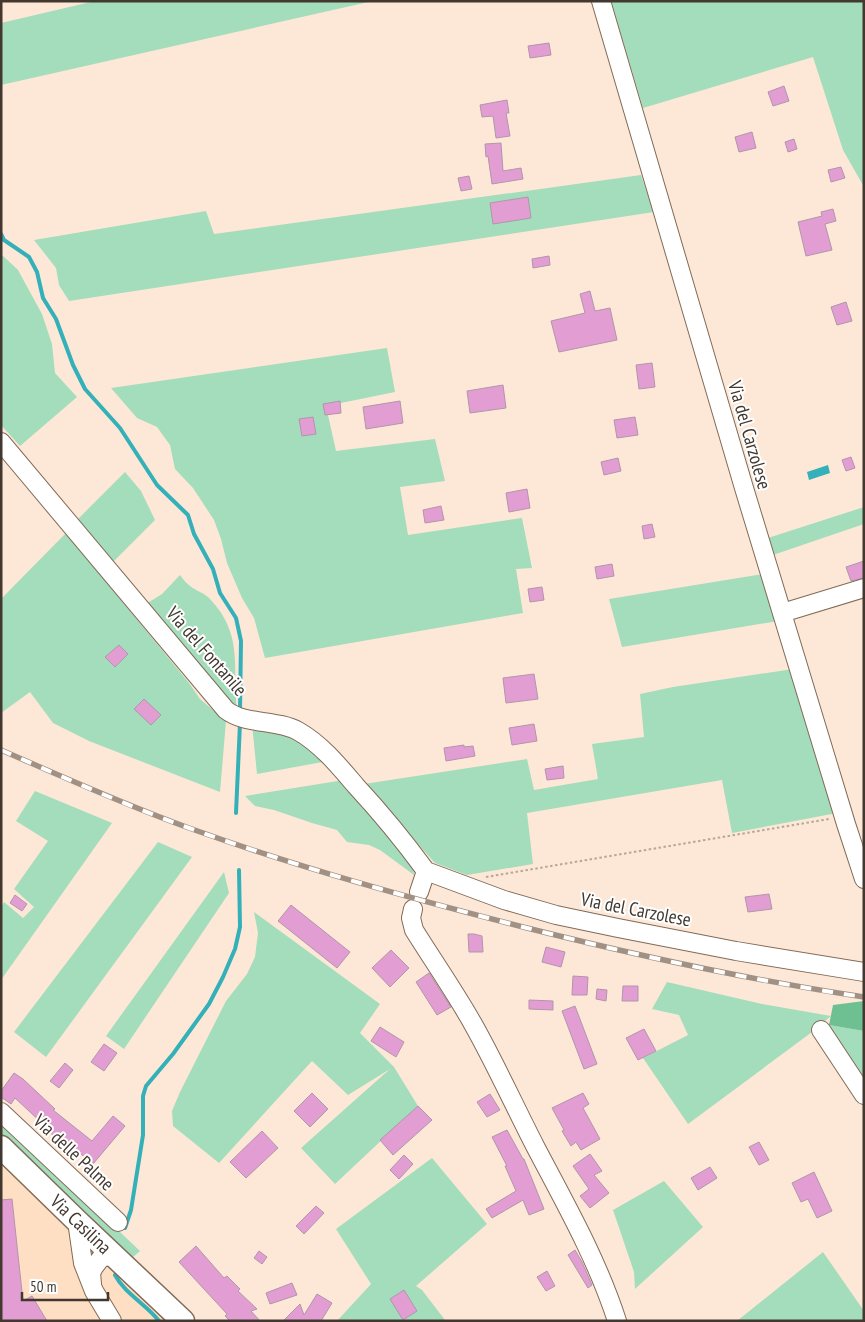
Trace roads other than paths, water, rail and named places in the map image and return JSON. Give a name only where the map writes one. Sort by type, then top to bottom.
[{"type":"main road","name":"Via Casilina","points":[[1,1147],[77,1221],[98,1251],[182,1321]]},
{"type":"street","name":"Via del Carzolese","points":[[601,1],[741,479],[844,817],[862,869]]},
{"type":"street","name":"Via del Fontanile","points":[[1,442],[218,701],[229,712],[250,719],[286,726],[300,732],[313,741],[367,798],[426,871]]},
{"type":"street","points":[[782,613],[864,588]]},
{"type":"street","name":"Via del Carzolese","points":[[426,871],[499,899],[556,915],[764,956],[864,972]]},
{"type":"street","points":[[419,892],[426,871]]},
{"type":"street","points":[[413,909],[411,918],[413,928],[462,1005],[486,1048],[514,1107],[581,1232],[617,1321]]},
{"type":"street","points":[[821,1030],[864,1095]]},
{"type":"street","name":"Via delle Palme","points":[[1,1112],[118,1222]]},
{"type":"street","points":[[98,1251],[82,1263],[112,1321]]},
{"type":"water","points":[[828,465],[830,473],[809,480],[807,472]]},
{"type":"waterway","points":[[1,234],[4,240],[29,257],[37,272],[43,298],[56,319],[73,365],[85,389],[120,428],[157,485],[188,515],[194,534],[213,569],[220,593],[236,618],[241,641],[240,711]]},
{"type":"waterway","points":[[236,813],[240,723]]},
{"type":"waterway","points":[[125,1228],[131,1210],[143,1135],[143,1096],[146,1086],[173,1054],[209,1004],[223,977],[235,949],[240,927],[239,870]]},
{"type":"waterway","points":[[115,1275],[124,1288],[159,1321]]},
{"type":"railway","points":[[1,750],[165,819],[231,843],[357,882],[484,917],[611,948],[695,967],[864,997]]}]
